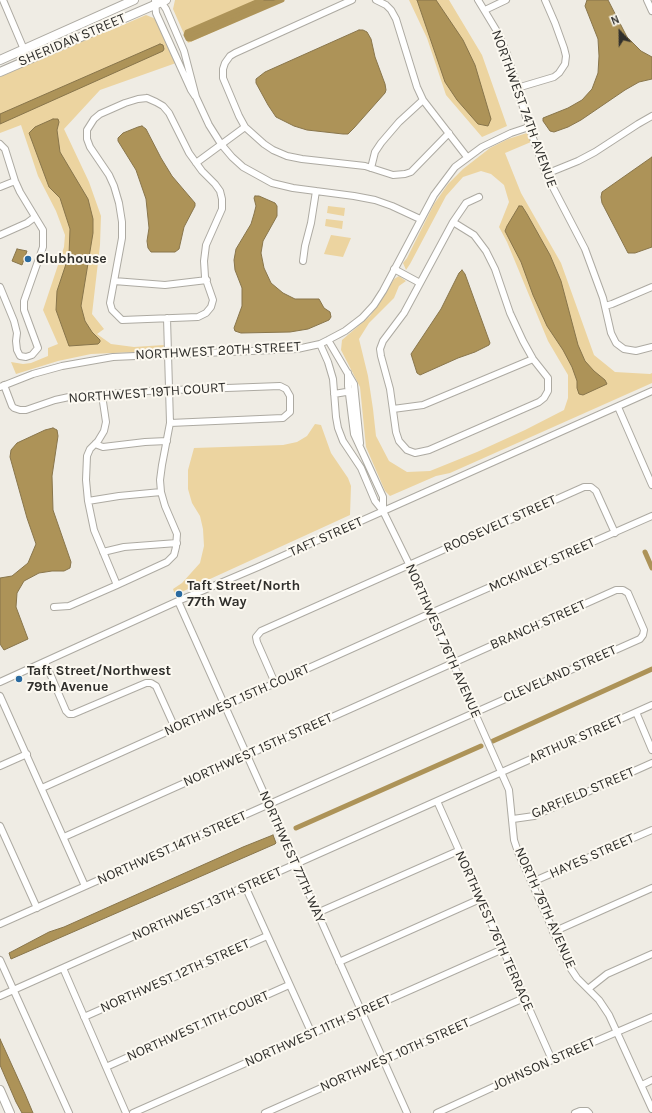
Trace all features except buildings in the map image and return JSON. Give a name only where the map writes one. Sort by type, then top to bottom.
[{"type":"main road","name":"SHERIDAN STREET","points":[[0,60],[134,0]]},
{"type":"main road","name":"SHERIDAN STREET","points":[[0,72],[160,1]]},
{"type":"main road","points":[[0,1090],[10,1113]]},
{"type":"street","points":[[3,0],[28,59]]},
{"type":"street","points":[[352,0],[235,53],[225,63],[223,78],[238,116],[245,127],[264,144],[287,156],[371,168],[393,175],[411,172],[449,133]]},
{"type":"street","points":[[376,0],[386,4],[396,19],[417,87],[423,100],[467,157]]},
{"type":"street","name":"NORTHWEST 74TH AVENUE","points":[[478,0],[498,33],[507,54],[529,127],[546,174],[585,249],[605,306],[611,334],[616,343],[624,349],[636,351],[652,347]]},
{"type":"street","points":[[485,10],[506,0]]},
{"type":"street","points":[[517,88],[554,77],[565,64],[565,52],[545,0]]},
{"type":"street","points":[[647,0],[652,10]]},
{"type":"street","points":[[160,1],[184,51],[196,97],[209,125],[221,144],[243,167],[272,183],[286,187],[375,200],[420,219]]},
{"type":"street","points":[[160,1],[156,13],[190,90],[196,97]]},
{"type":"street","points":[[168,39],[177,35]]},
{"type":"street","points":[[147,98],[163,106],[169,113],[189,153],[196,163],[215,184],[220,191],[222,199],[222,209],[206,245],[204,261],[205,277],[213,300],[211,307],[206,313],[198,317],[122,320],[112,310],[110,303],[122,238],[122,222],[119,203],[109,175],[90,147],[87,139],[87,130],[94,119],[100,114],[125,103],[147,98]]},
{"type":"street","points":[[371,168],[375,152],[381,143],[399,122],[423,100]]},
{"type":"street","points":[[546,174],[578,161],[595,152],[652,116]]},
{"type":"street","points":[[196,163],[245,127]]},
{"type":"street","name":"NORTHWEST 20TH STREET","points":[[2,386],[33,374],[85,361],[113,357],[297,349],[320,344],[345,330],[362,318],[374,305],[437,190],[455,167],[467,157],[494,140],[529,127]]},
{"type":"street","points":[[0,287],[14,321],[17,333],[16,350],[20,356],[26,357],[32,355],[38,348],[24,310],[24,302],[43,247],[43,230],[15,181],[5,149],[1,144]]},
{"type":"street","points":[[0,187],[15,181]]},
{"type":"street","points":[[303,261],[316,191]]},
{"type":"street","points":[[453,222],[474,235],[486,252],[495,269],[510,313],[523,341],[533,359],[545,374],[548,384],[548,391],[544,398],[539,402],[429,450],[415,453],[407,450],[400,441],[396,432],[390,389],[380,356],[380,349],[383,341],[404,313],[453,222],[466,203],[479,197]]},
{"type":"street","points":[[0,234],[27,223],[35,217]]},
{"type":"street","points":[[394,269],[420,283]]},
{"type":"street","points":[[114,281],[165,285],[207,280]]},
{"type":"street","points":[[605,306],[652,287]]},
{"type":"street","points":[[54,607],[69,606],[167,562],[174,555],[177,543],[176,528],[165,506],[161,492],[160,480],[170,422],[167,318]]},
{"type":"street","name":"NORTHWEST 76TH AVENUE","points":[[328,340],[348,373],[352,391],[354,434],[361,446],[382,497],[383,511]]},
{"type":"street","name":"NORTHWEST 76TH AVENUE","points":[[320,344],[328,362],[332,379],[338,428],[343,441],[361,468],[375,501],[383,511],[409,564],[501,772]]},
{"type":"street","points":[[393,409],[423,405],[533,359]]},
{"type":"street","name":"NORTHWEST 19TH COURT","points":[[2,386],[12,406],[20,410],[26,410],[55,400],[169,390],[284,387],[290,396],[290,412],[283,418],[170,422]]},
{"type":"street","points":[[334,394],[352,391]]},
{"type":"street","name":"TAFT STREET","points":[[0,682],[178,601],[652,391]]},
{"type":"street","points":[[102,395],[106,422],[104,431],[90,449],[87,456],[86,480],[88,501],[94,530],[117,585]]},
{"type":"street","points":[[618,407],[652,485]]},
{"type":"street","points":[[95,444],[103,447],[167,441]]},
{"type":"street","name":"ROOSEVELT STREET","points":[[275,683],[257,642],[256,637],[261,631],[409,564],[584,487],[591,486],[596,491],[615,533]]},
{"type":"street","points":[[88,501],[161,492]]},
{"type":"street","name":"MCKINLEY STREET","points":[[431,613],[652,516]]},
{"type":"street","points":[[104,552],[124,547],[177,543]]},
{"type":"street","name":"BRANCH STREET","points":[[453,663],[616,590],[623,590]]},
{"type":"street","name":"CLEVELAND STREET","points":[[475,712],[640,639],[644,630],[628,593],[623,590]]},
{"type":"street","name":"NORTHWEST 77TH WAY","points":[[178,601],[407,1113]]},
{"type":"street","name":"NORTHWEST 15TH COURT","points":[[42,788],[431,613]]},
{"type":"street","points":[[45,662],[66,711],[69,714],[73,714],[151,682],[156,686],[175,728]]},
{"type":"street","name":"NORTHWEST 15TH STREET","points":[[64,837],[453,663]]},
{"type":"street","points":[[0,696],[86,886]]},
{"type":"street","name":"ARTHUR STREET","points":[[501,772],[652,705]]},
{"type":"street","name":"NORTHWEST 14TH STREET","points":[[0,924],[475,712]]},
{"type":"street","points":[[636,712],[652,750]]},
{"type":"street","points":[[0,766],[27,754]]},
{"type":"street","name":"GARFIELD STREET","points":[[513,819],[534,816],[652,763]]},
{"type":"street","name":"NORTHWEST 13TH STREET","points":[[0,996],[501,772]]},
{"type":"street","name":"NORTH 76TH AVENUE","points":[[501,772],[509,790],[514,840],[553,932],[569,966],[577,978],[605,1008],[617,1032]]},
{"type":"street","name":"NORTHWEST 76TH TERRACE","points":[[437,801],[552,1060]]},
{"type":"street","points":[[0,826],[37,908]]},
{"type":"street","name":"HAYES STREET","points":[[532,882],[652,830]]},
{"type":"street","points":[[317,913],[458,851]]},
{"type":"street","points":[[245,886],[312,1034]]},
{"type":"street","points":[[553,932],[652,888]]},
{"type":"street","points":[[339,962],[480,899]]},
{"type":"street","name":"NORTHWEST 12TH STREET","points":[[84,1017],[267,936]]},
{"type":"street","name":"NORTHWEST 11TH STREET","points":[[133,1113],[503,949]]},
{"type":"street","points":[[588,989],[607,974],[652,954]]},
{"type":"street","points":[[0,960],[69,1113]]},
{"type":"street","points":[[63,968],[126,1113]]},
{"type":"street","name":"NORTHWEST 11TH COURT","points":[[106,1067],[289,985]]},
{"type":"street","name":"NORTHWEST 10TH STREET","points":[[265,1113],[524,998]]},
{"type":"street","name":"JOHNSON STREET","points":[[437,1113],[552,1060],[652,1017]]},
{"type":"street","points":[[617,1032],[652,1109]]},
{"type":"street","points":[[642,1085],[652,1080]]},
{"type":"street","points":[[575,1113],[580,1111],[588,1112]]},
{"type":"shaded area","points":[[175,0],[285,0],[188,43],[173,9]]},
{"type":"shaded area","points":[[261,0],[282,0],[191,39],[188,39],[186,35],[187,32]]},
{"type":"shaded area","points":[[409,0],[449,0],[482,55],[507,126],[482,137],[446,95],[427,38]]},
{"type":"shaded area","points":[[417,0],[436,0],[463,40],[475,65],[491,119],[488,126],[478,124],[457,100],[445,82]]},
{"type":"shaded area","points":[[587,0],[608,0],[627,37],[641,51],[652,57],[652,79],[639,82],[625,90],[581,120],[568,127],[554,132],[550,131],[543,121],[543,118],[568,108],[582,100],[592,89],[598,73],[598,39],[585,6]]},
{"type":"shaded area","points":[[146,15],[156,19],[176,63],[100,90],[64,129],[89,182],[101,216],[100,245],[92,314],[104,329],[97,334],[111,344],[134,347],[164,345],[163,348],[158,351],[91,354],[58,361],[16,374],[11,362],[23,364],[31,363],[48,356],[48,348],[58,344],[43,310],[64,247],[65,235],[56,211],[38,176],[21,125],[0,133],[0,77],[90,37],[109,31]]},
{"type":"shaded area","points":[[359,30],[367,32],[371,39],[375,57],[386,90],[354,128],[348,134],[307,130],[294,126],[276,117],[256,83],[256,79],[265,72]]},
{"type":"shaded area","points":[[160,44],[163,45],[163,51],[0,124],[0,114]]},
{"type":"shaded area","points":[[53,119],[58,119],[59,122],[57,130],[60,152],[88,199],[93,219],[93,233],[81,306],[85,321],[92,332],[100,340],[98,344],[69,346],[56,310],[57,291],[69,255],[70,229],[60,198],[49,187],[29,133],[35,127]]},
{"type":"shaded area","points":[[142,126],[146,129],[172,176],[195,203],[195,206],[184,227],[179,249],[175,252],[151,252],[148,248],[147,241],[149,228],[146,199],[136,170],[118,141],[118,138],[123,133]]},
{"type":"shaded area","points":[[527,133],[531,142],[505,153],[521,193],[561,263],[594,355],[615,372],[652,373],[652,383],[450,473],[436,476],[390,496],[385,491],[366,447],[360,387],[341,350],[342,340],[370,316],[394,279],[399,276],[406,281],[399,286],[394,298],[369,323],[359,339],[368,376],[376,436],[389,461],[407,472],[430,471],[477,452],[564,410],[568,398],[568,375],[548,341],[507,242],[499,227],[509,202],[504,185],[491,174],[481,171],[463,177],[446,196],[406,270],[403,263],[407,258],[434,204],[448,184],[463,169],[490,148],[508,139]]},
{"type":"shaded area","points":[[652,157],[652,247],[635,253],[628,253],[602,203],[602,192]]},
{"type":"shaded area","points":[[255,196],[259,196],[275,203],[277,206],[277,216],[263,241],[261,253],[264,268],[271,283],[283,293],[295,299],[319,299],[324,308],[330,312],[331,317],[329,320],[308,329],[290,332],[241,333],[235,331],[234,328],[242,306],[242,288],[235,270],[234,260],[236,249],[251,224],[256,206]]},
{"type":"shaded area","points":[[328,206],[345,208],[344,216],[327,213]]},
{"type":"shaded area","points":[[519,206],[522,206],[550,255],[561,281],[578,345],[585,361],[605,380],[607,384],[583,395],[579,394],[577,381],[572,367],[547,326],[533,295],[521,262],[505,231]]},
{"type":"shaded area","points":[[326,219],[343,221],[342,229],[325,226]]},
{"type":"shaded area","points":[[331,235],[351,238],[343,257],[324,254]]},
{"type":"shaded area","points":[[17,249],[27,251],[22,265],[12,261]]},
{"type":"shaded area","points":[[462,270],[465,274],[490,343],[489,345],[475,352],[420,375],[417,373],[411,354],[441,309],[459,273]]},
{"type":"shaded area","points":[[315,424],[321,425],[331,453],[348,478],[351,486],[350,515],[175,595],[173,589],[182,583],[200,563],[204,546],[203,529],[200,516],[192,503],[188,489],[188,470],[194,448],[283,445],[297,442],[307,436]]},
{"type":"shaded area","points":[[53,428],[57,430],[58,436],[52,476],[53,510],[71,562],[70,568],[64,571],[39,573],[24,581],[17,593],[16,607],[28,639],[4,650],[0,644],[0,578],[12,576],[28,563],[36,544],[10,457],[11,450],[17,443],[45,430]]},
{"type":"shaded area","points":[[273,835],[275,844],[11,959],[9,953],[49,932],[64,927]]},
{"type":"shaded area","points":[[0,1039],[33,1113],[22,1113],[16,1102],[0,1065]]},
{"type":"waterway","points":[[261,0],[187,32],[186,35],[188,39],[191,39],[282,0]]},
{"type":"waterway","points":[[645,552],[652,568]]},
{"type":"waterway","points":[[493,741],[652,669]]},
{"type":"waterway","points":[[296,828],[481,746]]},
{"type":"place","name":"Clubhouse","points":[[28,259]]},
{"type":"place","name":"Taft Street/North 77th Way","points":[[179,594]]},
{"type":"place","name":"Taft Street/Northwest 79th Avenue","points":[[19,679]]}]
